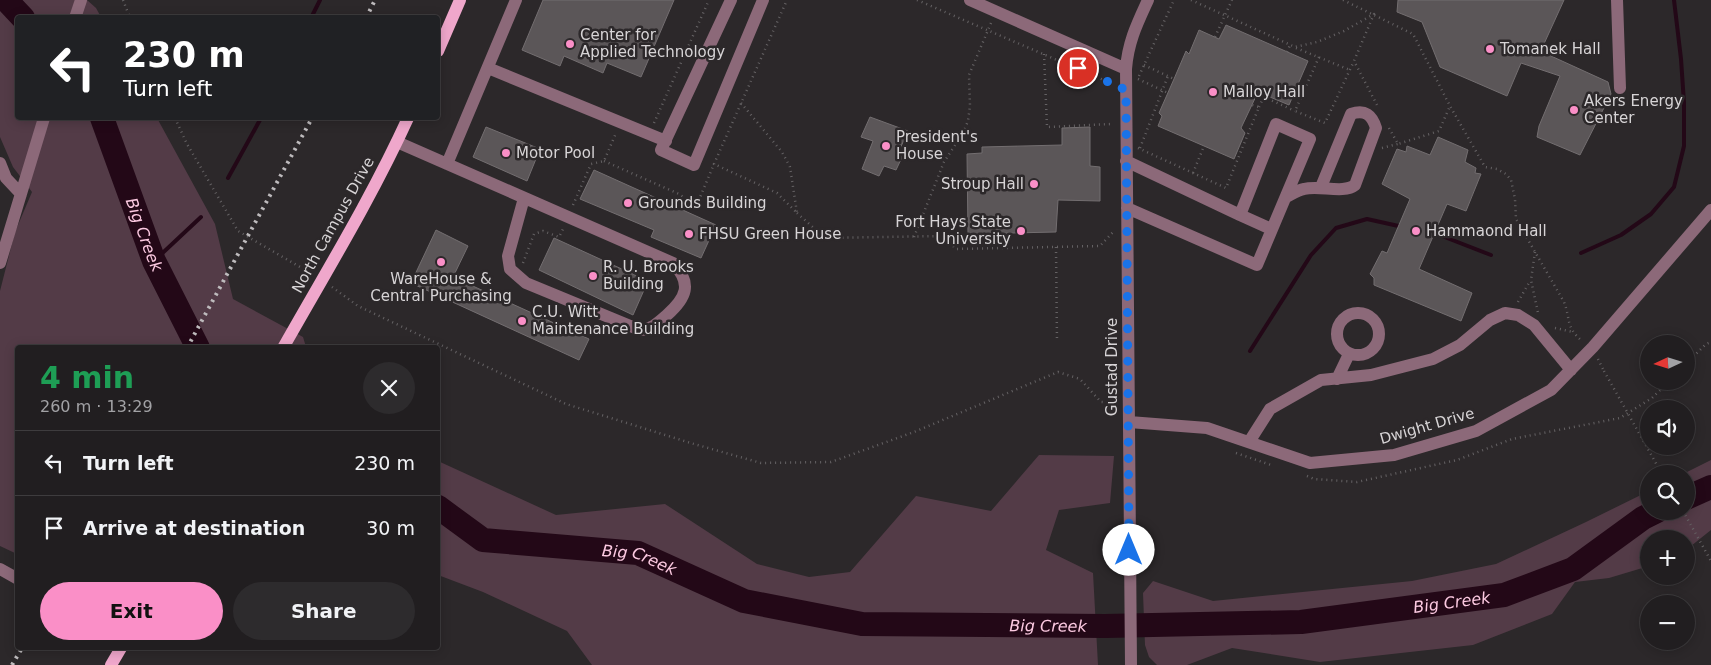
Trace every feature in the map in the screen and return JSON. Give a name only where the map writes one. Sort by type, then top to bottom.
[{"type":"main road","points":[[440,46],[460,0]]},
{"type":"main road","name":"North Campus Drive","points":[[286,342],[323,280],[407,120]]},
{"type":"main road","points":[[111,665],[119,650]]},
{"type":"street","points":[[447,164],[516,0]]},
{"type":"street","points":[[731,0],[661,150],[694,165],[763,0]]},
{"type":"street","points":[[970,0],[1126,69]]},
{"type":"street","name":"Gustad Drive","points":[[1131,661],[1126,69],[1132,34],[1148,0]]},
{"type":"street","points":[[1617,0],[1620,88]]},
{"type":"street","points":[[488,68],[666,141]]},
{"type":"street","points":[[1286,197],[1305,188],[1344,189],[1355,185],[1376,128],[1373,119],[1367,113],[1358,112],[1352,114],[1321,187]]},
{"type":"street","points":[[0,263],[43,120]]},
{"type":"street","points":[[1127,208],[1257,265],[1310,139],[1276,124],[1240,215]]},
{"type":"street","points":[[397,142],[673,263],[682,272],[685,282],[683,298],[658,323],[646,330],[640,330],[526,283],[510,269],[508,256],[524,198]]},
{"type":"street","points":[[1126,160],[1271,229]]},
{"type":"street","points":[[0,163],[6,178],[21,194]]},
{"type":"street","name":"Dwight Drive","points":[[1129,422],[1207,428],[1310,463],[1394,456],[1476,431],[1551,390],[1593,347],[1711,210]]},
{"type":"street","points":[[1249,442],[1270,409],[1321,380],[1371,375],[1433,359],[1460,345],[1490,320],[1505,313],[1518,315],[1534,325],[1571,370]]},
{"type":"street","points":[[1337,379],[1349,354]]},
{"type":"street","points":[[0,569],[15,577]]},
{"type":"path","points":[[123,0],[129,15]]},
{"type":"path","points":[[652,125],[709,0]]},
{"type":"path","points":[[604,161],[680,194],[696,207],[787,0]]},
{"type":"path","points":[[917,0],[1126,90]]},
{"type":"path","points":[[1168,93],[1138,79],[1174,0]]},
{"type":"path","points":[[1191,0],[1350,70]]},
{"type":"path","points":[[1215,37],[1232,0]]},
{"type":"path","points":[[1343,0],[1413,34],[1450,106],[1485,167],[1497,169],[1506,174],[1511,180],[1516,199],[1516,219],[1564,302],[1572,332],[1581,341],[1593,347]]},
{"type":"path","points":[[914,237],[944,162],[963,133],[968,121],[970,106],[969,75],[989,31],[994,10]]},
{"type":"path","points":[[1295,47],[1316,42],[1344,31],[1374,14]]},
{"type":"path","points":[[1135,146],[1226,188],[1258,107],[1264,97],[1325,123],[1374,14]]},
{"type":"path","points":[[1287,52],[1290,45]]},
{"type":"path","points":[[1044,54],[1047,127],[1112,124]]},
{"type":"path","points":[[1294,111],[1319,57]]},
{"type":"path","points":[[1354,62],[1380,112]]},
{"type":"path","points":[[1144,65],[1174,79]]},
{"type":"path","points":[[1140,148],[1168,76]]},
{"type":"path","points":[[742,103],[782,152],[790,167],[797,213]]},
{"type":"path","points":[[1252,105],[1258,107]]},
{"type":"path","points":[[1384,120],[1398,144],[1438,131],[1450,106]]},
{"type":"path","points":[[176,120],[187,144],[238,231],[323,280],[358,306],[566,404],[694,444],[761,463],[831,462],[914,432],[1058,372],[1080,379],[1101,402],[1129,403]]},
{"type":"path","points":[[1193,173],[1204,146]]},
{"type":"path","points":[[714,164],[777,193],[825,238],[943,236],[956,249],[1100,246],[1114,231]]},
{"type":"path","points":[[1056,247],[1057,342]]},
{"type":"path","points":[[1535,252],[1531,280],[1537,311],[1540,316]]},
{"type":"path","points":[[1524,306],[1518,303],[1531,280]]},
{"type":"path","points":[[1531,308],[1537,311]]},
{"type":"path","points":[[1550,325],[1556,330],[1572,332]]},
{"type":"path","points":[[1695,355],[1706,344],[1711,342]]},
{"type":"path","points":[[1604,371],[1657,465]]},
{"type":"path","points":[[1305,476],[1314,479],[1357,482],[1457,460],[1512,439],[1620,418],[1652,398],[1660,390]]},
{"type":"path","points":[[1230,451],[1276,466]]},
{"type":"path","points":[[1688,520],[1711,561]]},
{"type":"shaded area","points":[[0,0],[87,0],[96,8],[100,15],[15,15],[15,120],[158,120],[215,224],[233,299],[303,337],[305,345],[15,345],[15,553],[0,546],[0,291],[15,232],[32,192],[13,167],[0,137]]},
{"type":"shaded area","points":[[1039,455],[1114,456],[1110,503],[1059,510],[1046,550],[1093,573],[1098,665],[592,665],[567,631],[483,592],[440,576],[440,462],[556,515],[665,504],[757,564],[809,577],[850,572],[916,496],[991,511]]},
{"type":"shaded area","points":[[1711,460],[1711,530],[1695,543],[1695,530],[1640,530],[1640,569],[1609,578],[1575,582],[1552,614],[1473,645],[1320,662],[1232,648],[1187,665],[1157,665],[1149,657],[1145,645],[1143,593],[1153,581],[1213,601],[1412,581],[1496,564],[1640,495],[1640,520],[1695,520],[1695,468]]},
{"type":"building","name":"Center for Applied Technology","points":[[543,0],[674,0],[641,77],[607,63],[603,73],[564,56],[560,66],[522,50]]},
{"type":"building","name":"Tomanek Hall","points":[[1398,0],[1564,0],[1543,46],[1554,51],[1551,56],[1608,82],[1611,94],[1580,155],[1537,137],[1539,126],[1560,76],[1521,63],[1507,96],[1440,67],[1422,22],[1397,12]]},
{"type":"building","name":"Malloy Hall","points":[[1226,25],[1308,61],[1289,105],[1258,92],[1241,128],[1245,133],[1234,159],[1158,126],[1162,116],[1159,113],[1186,51],[1189,54],[1199,30],[1219,39]]},
{"type":"building","name":"President's House","points":[[870,117],[908,131],[899,151],[904,153],[896,170],[884,166],[879,176],[862,169],[873,141],[861,137]]},
{"type":"building","name":"Motor Pool","points":[[486,127],[540,149],[527,181],[473,157]]},
{"type":"building","name":"Stroup Hall","points":[[1090,127],[1090,166],[1100,167],[1100,201],[1058,200],[1056,232],[968,234],[967,154],[982,153],[982,147],[1062,145],[1062,128]]},
{"type":"building","name":"Hammaond Hall","points":[[1438,137],[1468,150],[1465,162],[1476,168],[1475,173],[1481,174],[1466,211],[1447,204],[1419,269],[1472,293],[1461,321],[1374,285],[1374,278],[1370,274],[1382,251],[1387,253],[1410,199],[1382,184],[1397,149],[1406,152],[1407,146],[1430,155]]},
{"type":"building","name":"Grounds Building","points":[[594,170],[716,225],[701,258],[651,237],[654,230],[580,199]]},
{"type":"building","points":[[436,230],[468,246],[453,277],[589,339],[579,360],[411,283]]},
{"type":"building","name":"R. U. Brooks Building","points":[[554,238],[648,281],[633,315],[539,270]]},
{"type":"waterway","name":"Big Creek","points":[[6,0],[20,15]]},
{"type":"waterway","points":[[312,15],[320,0]]},
{"type":"waterway","points":[[1581,253],[1621,235],[1651,214],[1674,187],[1684,146],[1681,59],[1674,0]]},
{"type":"waterway","name":"Big Creek","points":[[103,120],[154,261],[196,345]]},
{"type":"waterway","points":[[228,178],[260,120]]},
{"type":"waterway","points":[[154,261],[201,217]]},
{"type":"waterway","points":[[1250,351],[1311,255],[1336,228],[1367,219],[1403,227]]},
{"type":"waterway","points":[[1429,233],[1442,236],[1491,255]]},
{"type":"waterway","name":"Big Creek","points":[[1695,494],[1711,487]]},
{"type":"waterway","name":"Big Creek","points":[[440,508],[483,540],[638,553],[744,601],[862,624],[1105,626],[1301,622],[1504,595],[1573,569],[1640,520]]},
{"type":"railway","points":[[368,15],[375,0]]},
{"type":"railway","points":[[189,345],[311,120]]},
{"type":"railway","points":[[12,665],[21,650]]},
{"type":"place","name":"Center for Applied Technology","points":[[570,44]]},
{"type":"place","name":"Tomanek Hall","points":[[1490,49]]},
{"type":"place","name":"Malloy Hall","points":[[1213,92]]},
{"type":"place","name":"Akers Energy Center","points":[[1574,110]]},
{"type":"place","name":"President's House","points":[[886,146]]},
{"type":"place","name":"Motor Pool","points":[[506,153]]},
{"type":"place","name":"Stroup Hall","points":[[1034,184]]},
{"type":"place","name":"Grounds Building","points":[[628,203]]},
{"type":"place","name":"Fort Hays State University","points":[[1021,231]]},
{"type":"place","name":"Hammaond Hall","points":[[1416,231]]},
{"type":"place","name":"FHSU Green House","points":[[689,234]]},
{"type":"place","name":"WareHouse & Central Purchasing","points":[[441,262]]},
{"type":"place","name":"R. U. Brooks Building","points":[[593,276]]},
{"type":"place","name":"C.U. Witt Maintenance Building","points":[[522,321]]},
{"type":"route","points":[[1078,68],[1126,90],[1129,550]]}]
